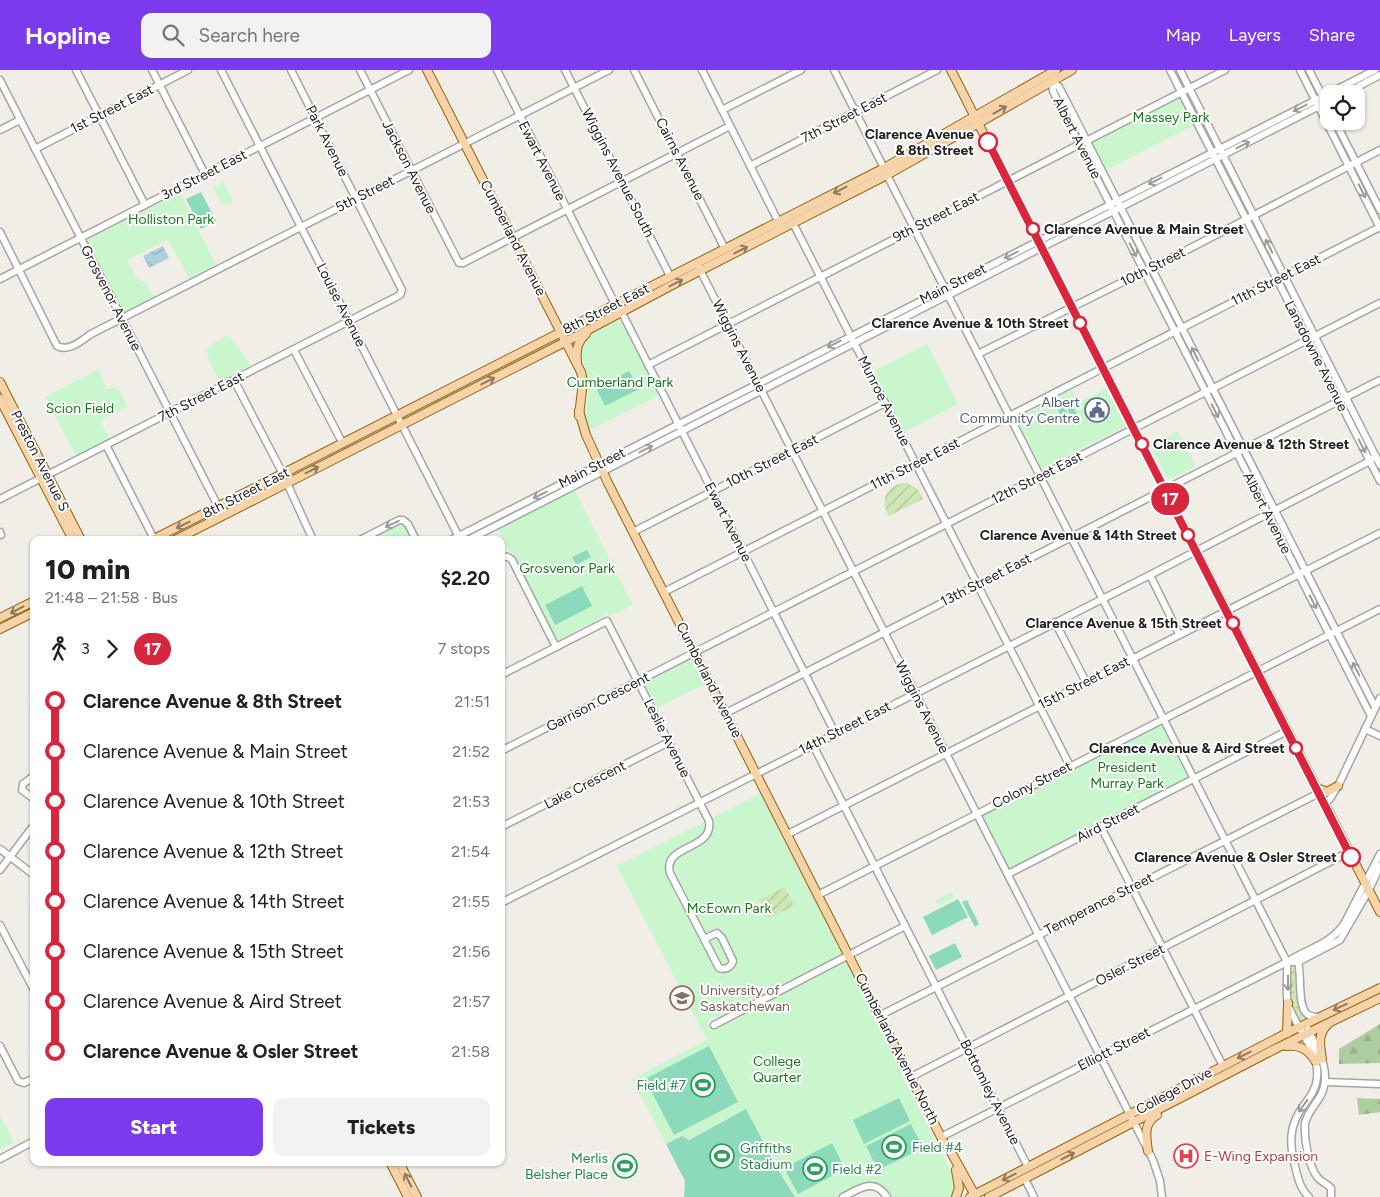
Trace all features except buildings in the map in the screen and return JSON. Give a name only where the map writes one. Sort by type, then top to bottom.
[{"type":"main road","name":"Cumberland Avenue","points":[[427,70],[581,372],[583,381],[580,411],[586,435],[601,468],[818,895]]},
{"type":"main road","points":[[951,70],[1380,912]]},
{"type":"main road","name":"8th Street East","points":[[161,536],[670,276],[698,267],[725,249],[780,225],[793,223],[977,119],[1056,70]]},
{"type":"main road","name":"8th Street East","points":[[1048,75],[1072,70]]},
{"type":"main road","name":"8th Street East","points":[[183,536],[597,326],[698,267],[885,171]]},
{"type":"main road","points":[[577,364],[576,352],[578,343],[597,326]]},
{"type":"main road","name":"Preston Avenue S","points":[[0,382],[70,536]]},
{"type":"main road","points":[[435,408],[458,392],[463,383]]},
{"type":"main road","name":"Preston Avenue S","points":[[0,399],[79,536]]},
{"type":"main road","points":[[260,497],[282,481],[284,479],[283,474]]},
{"type":"main road","points":[[0,618],[30,603]]},
{"type":"main road","points":[[0,629],[30,614]]},
{"type":"main road","points":[[1318,790],[1327,792],[1338,786]]},
{"type":"main road","name":"Cumberland Avenue North","points":[[818,895],[973,1196]]},
{"type":"main road","name":"College Drive","points":[[973,1196],[1302,1025],[1380,988]]},
{"type":"main road","name":"College Drive","points":[[989,1197],[1306,1033],[1380,998]]},
{"type":"main road","points":[[1287,1033],[1288,1003]]},
{"type":"main road","points":[[1319,1060],[1320,1035],[1335,1019]]},
{"type":"main road","points":[[1277,1048],[1301,1047],[1319,1060]]},
{"type":"main road","points":[[1148,1151],[1146,1130],[1149,1123],[1152,1117],[1172,1103]]},
{"type":"main road","name":"Cumberland Avenue North","points":[[943,1140],[956,1170],[973,1196]]},
{"type":"main road","points":[[1025,1179],[1048,1157]]},
{"type":"main road","points":[[392,1166],[408,1197]]},
{"type":"main road","points":[[401,1166],[417,1197]]},
{"type":"main road","points":[[956,1170],[959,1188],[956,1197]]},
{"type":"street","points":[[76,70],[145,205]]},
{"type":"street","points":[[152,70],[205,174]]},
{"type":"street","name":"1st Street East","points":[[35,149],[188,70]]},
{"type":"street","name":"Louise Avenue","points":[[221,70],[459,536]]},
{"type":"street","name":"Park Avenue","points":[[291,70],[402,293]]},
{"type":"street","name":"Jackson Avenue","points":[[360,70],[458,263],[463,263],[512,238]]},
{"type":"street","name":"3rd Street East","points":[[0,279],[409,70]]},
{"type":"street","name":"Ewart Avenue","points":[[496,70],[616,304]]},
{"type":"street","name":"Wiggins Avenue South","points":[[565,70],[670,276]]},
{"type":"street","name":"5th Street","points":[[19,270],[57,346],[62,349],[69,348],[122,319],[609,70]]},
{"type":"street","name":"Cairns Avenue","points":[[634,70],[725,249]]},
{"type":"street","points":[[702,70],[780,225]]},
{"type":"street","points":[[722,110],[801,70]]},
{"type":"street","points":[[834,70],[1287,962],[1288,1003],[1302,1025],[1326,1072],[1320,1097],[1306,1118],[1305,1127],[1311,1166],[1318,1178],[1331,1188],[1331,1197]]},
{"type":"street","name":"7th Street East","points":[[750,166],[937,70]]},
{"type":"street","name":"Lansdowne Avenue","points":[[1170,70],[1380,481]]},
{"type":"street","name":"Lansdowne Avenue","points":[[1180,70],[1380,465]]},
{"type":"street","name":"9th Street East","points":[[648,365],[1224,70]]},
{"type":"street","points":[[1300,70],[1380,227]]},
{"type":"street","points":[[1309,70],[1320,91]]},
{"type":"street","name":"Main Street","points":[[1352,85],[1375,70]]},
{"type":"street","name":"Albert Avenue","points":[[1048,75],[1059,88],[1087,141],[1144,271],[1205,392],[1240,451],[1305,571],[1375,707]]},
{"type":"street","name":"Albert Avenue","points":[[1048,75],[1053,91],[1080,144],[1151,268],[1182,328],[1212,388],[1240,451]]},
{"type":"street","points":[[1362,85],[1380,76]]},
{"type":"street","name":"Grosvenor Avenue","points":[[0,80],[223,516]]},
{"type":"street","name":"Main Street","points":[[1214,156],[1220,148],[1320,103]]},
{"type":"street","name":"Main Street","points":[[475,536],[601,468],[678,423],[853,339],[1214,156],[1223,155],[1317,104]]},
{"type":"street","points":[[0,130],[20,120]]},
{"type":"street","points":[[512,238],[730,126]]},
{"type":"street","points":[[1340,130],[1380,210]]},
{"type":"street","name":"10th Street","points":[[978,354],[1151,268],[1380,150]]},
{"type":"street","name":"Munroe Avenue","points":[[793,223],[1070,766]]},
{"type":"street","name":"11th Street East","points":[[664,592],[1380,227]]},
{"type":"street","points":[[0,232],[19,270]]},
{"type":"street","name":"Wiggins Avenue","points":[[698,267],[1148,1151],[1158,1174],[1162,1197]]},
{"type":"street","name":"7th Street East","points":[[0,499],[402,293]]},
{"type":"street","name":"12th Street East","points":[[695,653],[1380,303]]},
{"type":"street","name":"Ewart Avenue","points":[[621,312],[835,733]]},
{"type":"street","name":"Main Street","points":[[464,536],[601,468],[682,431],[853,339]]},
{"type":"street","points":[[294,350],[343,444]]},
{"type":"street","points":[[234,380],[283,474]]},
{"type":"street","name":"13th Street East","points":[[726,713],[1380,380]]},
{"type":"street","name":"10th Street East","points":[[633,532],[885,403]]},
{"type":"street","points":[[106,445],[151,536]]},
{"type":"street","name":"14th Street East","points":[[505,901],[1150,575],[1370,461],[1376,456]]},
{"type":"street","points":[[287,483],[311,536]]},
{"type":"street","name":"Albert Avenue","points":[[1271,511],[1298,574],[1371,716]]},
{"type":"street","points":[[368,536],[399,520],[403,520],[408,524],[414,536]]},
{"type":"street","name":"15th Street East","points":[[788,834],[1380,533]]},
{"type":"street","points":[[505,556],[512,560],[556,647],[505,673]]},
{"type":"street","points":[[1150,575],[1180,634]]},
{"type":"street","name":"Colony Street","points":[[818,895],[1380,609]]},
{"type":"street","name":"Leslie Avenue","points":[[556,647],[606,621],[669,742],[709,824],[707,834],[701,841],[674,855],[669,865],[670,873],[704,939]]},
{"type":"street","points":[[1055,622],[1086,682]]},
{"type":"street","name":"Garrison Crescent","points":[[505,749],[695,653]]},
{"type":"street","points":[[1324,802],[1330,799],[1338,786],[1380,698]]},
{"type":"street","points":[[1365,729],[1380,736]]},
{"type":"street","name":"Aird Street","points":[[1008,874],[1287,731]]},
{"type":"street","name":"Lake Crescent","points":[[505,826],[669,742]]},
{"type":"street","points":[[812,745],[843,806]]},
{"type":"street","points":[[30,779],[23,784],[22,790],[30,796]]},
{"type":"street","name":"Temperance Street","points":[[879,1016],[1132,888],[1318,790]]},
{"type":"street","name":"Bottomley Avenue","points":[[843,806],[1028,1167]]},
{"type":"street","points":[[1101,827],[1223,1066]]},
{"type":"street","points":[[0,870],[30,830]]},
{"type":"street","points":[[0,849],[30,872]]},
{"type":"street","name":"Osler Street","points":[[911,1077],[1349,852]]},
{"type":"street","points":[[1287,962],[1298,962],[1340,940],[1367,887],[1380,856]]},
{"type":"street","points":[[1367,887],[1380,866]]},
{"type":"street","name":"Elliott Street","points":[[943,1140],[998,1108],[1332,938],[1339,932],[1367,887]]},
{"type":"street","points":[[0,925],[30,982]]},
{"type":"street","points":[[714,1025],[905,926]]},
{"type":"street","points":[[717,932],[733,961],[731,965],[725,969],[718,968],[704,939],[717,932]]},
{"type":"street","points":[[1298,962],[1303,1009],[1310,1016],[1319,1017]]},
{"type":"street","points":[[0,1046],[18,1081],[24,1083],[30,1080]]},
{"type":"street","points":[[1309,1197],[1300,1183],[1290,1141],[1292,1125],[1316,1085],[1319,1060]]},
{"type":"street","points":[[1325,1082],[1380,1084]]},
{"type":"street","points":[[0,1158],[30,1143]]},
{"type":"street","points":[[1025,1179],[1034,1197]]},
{"type":"street","points":[[843,1197],[862,1187],[870,1186],[881,1190],[887,1197]]},
{"type":"green space","name":"Massey Park","points":[[1181,92],[1197,124],[1102,172],[1087,141]]},
{"type":"green space","points":[[1190,96],[1214,144],[1212,145],[1187,97]]},
{"type":"green space","points":[[1087,146],[1112,196],[1110,198],[1084,147]]},
{"type":"green space","points":[[1223,161],[1248,211],[1246,212],[1220,163]]},
{"type":"green space","points":[[1357,170],[1380,215],[1379,221],[1353,171]]},
{"type":"green space","points":[[223,182],[234,202],[228,205],[222,204],[213,188]]},
{"type":"green space","points":[[201,192],[216,221],[201,229],[186,199]]},
{"type":"green space","name":"Holliston Park","points":[[180,193],[216,265],[189,278],[168,239],[127,260],[136,277],[145,281],[154,297],[124,312],[87,240]]},
{"type":"green space","points":[[1254,221],[1280,271],[1276,273],[1251,223]]},
{"type":"green space","points":[[1285,282],[1310,331],[1306,334],[1281,283]]},
{"type":"green space","name":"Cumberland Park","points":[[617,319],[622,320],[660,395],[588,431],[585,415],[589,381],[580,349],[592,335]]},
{"type":"green space","points":[[228,334],[251,366],[219,382],[205,350]]},
{"type":"green space","points":[[846,341],[848,343],[765,385],[764,383]]},
{"type":"green space","points":[[927,344],[958,404],[901,434],[870,373]]},
{"type":"green space","name":"Scion Field","points":[[99,369],[106,389],[118,387],[127,407],[103,419],[102,425],[112,442],[78,459],[45,397]]},
{"type":"green space","points":[[629,371],[639,389],[605,406],[596,388]]},
{"type":"green space","points":[[1072,389],[1079,402],[1106,389],[1126,426],[1041,469],[1015,418]]},
{"type":"green space","points":[[1072,404],[1078,416],[1073,419],[1066,407]]},
{"type":"green space","points":[[1064,407],[1071,420],[1065,423],[1058,410]]},
{"type":"green space","points":[[674,429],[675,431],[606,465]]},
{"type":"green space","points":[[1178,431],[1196,466],[1168,480],[1150,446]]},
{"type":"green space","points":[[595,470],[596,472],[471,536],[466,536]]},
{"type":"green space","points":[[903,483],[916,488],[923,499],[889,516],[885,505],[886,495],[892,487]]},
{"type":"green space","name":"Grosvenor Park","points":[[574,489],[633,605],[611,616],[608,614],[561,639],[556,639],[505,543],[505,536],[501,536],[497,529]]},
{"type":"green space","points":[[403,520],[413,536],[369,536]]},
{"type":"green space","points":[[587,550],[591,557],[576,565],[572,557]]},
{"type":"green space","points":[[582,586],[592,606],[555,625],[545,605]]},
{"type":"green space","points":[[1337,637],[1370,703],[1367,704],[1334,639]]},
{"type":"green space","points":[[693,660],[705,684],[657,708],[646,687],[647,682]]},
{"type":"green space","name":"President Murray Park","points":[[1164,719],[1194,779],[1008,874],[977,814]]},
{"type":"green space","points":[[761,793],[842,955],[725,1014],[724,1017],[711,1018],[707,1024],[726,1021],[731,1023],[743,1016],[739,1014],[750,1009],[755,1010],[772,1002],[768,999],[786,992],[846,960],[955,1179],[953,1197],[890,1197],[870,1184],[859,1185],[835,1197],[795,1197],[744,1110],[688,1140],[682,1136],[666,1144],[632,1079],[707,1040],[617,866]]},
{"type":"green space","points":[[785,887],[794,906],[769,918],[759,900]]},
{"type":"green space","points":[[952,892],[955,898],[939,906],[936,900]]},
{"type":"green space","points":[[958,899],[968,917],[932,935],[923,917]]},
{"type":"green space","points":[[967,900],[979,924],[975,927],[962,902]]},
{"type":"green space","points":[[955,943],[962,957],[936,970],[929,956]]},
{"type":"green space","points":[[1293,967],[1297,969],[1306,1016],[1306,1018],[1299,1020],[1294,1008],[1291,990],[1290,971]]},
{"type":"green space","points":[[1380,1024],[1380,1063],[1339,1064],[1339,1049]]},
{"type":"green space","name":"Field #7","points":[[709,1046],[738,1102],[674,1135],[645,1079]]},
{"type":"green space","points":[[899,1098],[910,1121],[864,1144],[853,1120]]},
{"type":"green space","points":[[1357,1098],[1380,1099],[1380,1112],[1359,1115]]},
{"type":"green space","name":"Griffiths Stadium","points":[[746,1109],[777,1168],[795,1197],[684,1197],[685,1181],[666,1144],[682,1136],[689,1140]]},
{"type":"green space","points":[[0,1115],[14,1142],[0,1150]]},
{"type":"green space","name":"Field #4","points":[[911,1124],[923,1148],[878,1170],[866,1146]]},
{"type":"green space","name":"Field #2","points":[[832,1143],[845,1169],[798,1194],[784,1168]]},
{"type":"water","points":[[163,246],[169,258],[149,268],[143,256]]},
{"type":"bus line","name":"17","points":[[988,142],[1351,857]]},
{"type":"place","name":"Clarence Avenue & 8th Street","points":[[988,142]]},
{"type":"place","name":"Clarence Avenue & Main Street","points":[[1033,229]]},
{"type":"place","name":"Clarence Avenue & 10th Street","points":[[1080,323]]},
{"type":"place","name":"Albert Community Centre","points":[[1097,410]]},
{"type":"place","name":"Clarence Avenue & 12th Street","points":[[1142,444]]},
{"type":"place","name":"Clarence Avenue & 14th Street","points":[[1188,535]]},
{"type":"place","name":"Clarence Avenue & 15th Street","points":[[1233,623]]},
{"type":"place","name":"Clarence Avenue & Aird Street","points":[[1296,748]]},
{"type":"place","name":"Clarence Avenue & Osler Street","points":[[1351,857]]},
{"type":"place","name":"University of Saskatchewan","points":[[682,998]]},
{"type":"place","name":"Field #7","points":[[703,1085]]},
{"type":"place","name":"Field #4","points":[[894,1147]]},
{"type":"place","name":"Griffiths Stadium","points":[[722,1156]]},
{"type":"place","name":"E-Wing Expansion","points":[[1186,1156]]},
{"type":"place","name":"Merlis Belsher Place","points":[[625,1166]]},
{"type":"place","name":"Field #2","points":[[815,1169]]},
{"type":"park label","name":"McEown Park","points":[[729,908]]},
{"type":"park label","name":"College Quarter","points":[[777,1070]]}]
